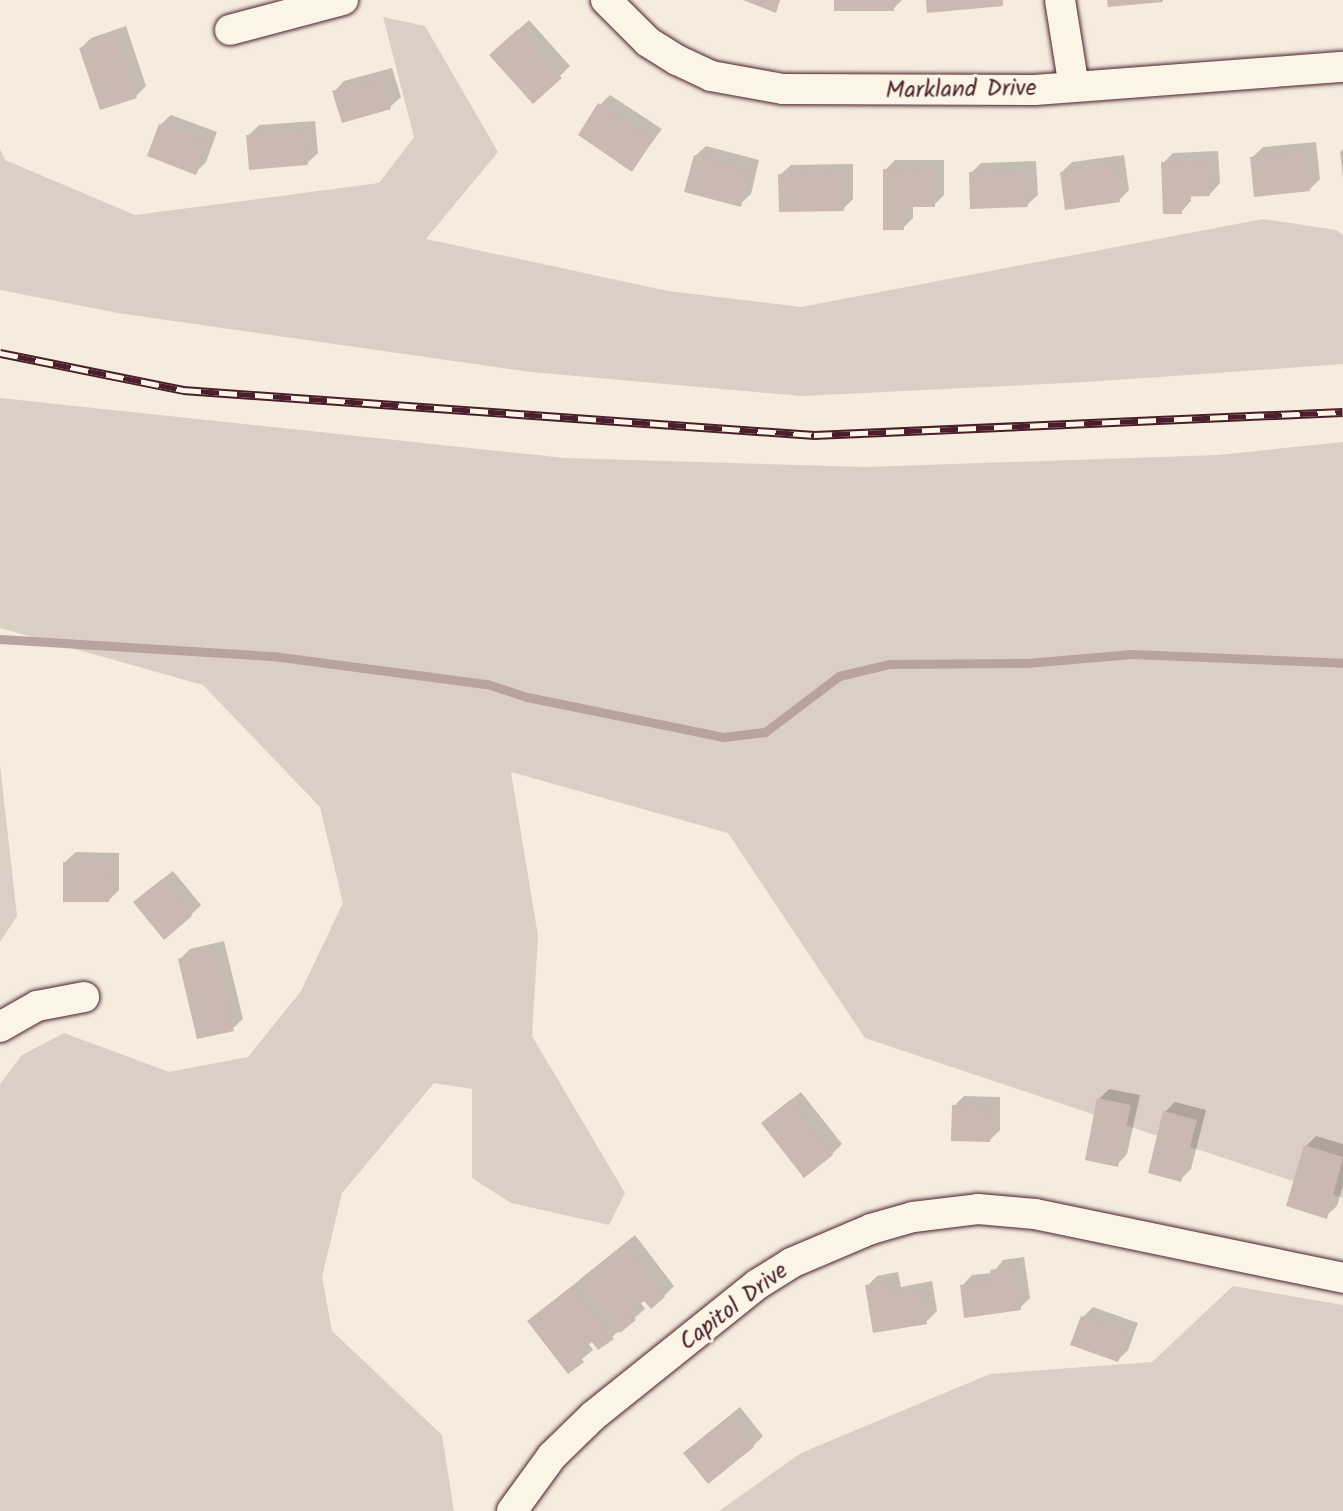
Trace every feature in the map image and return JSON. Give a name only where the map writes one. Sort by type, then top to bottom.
[{"type":"street","points":[[230,30],[343,0]]},
{"type":"street","name":"Markland Drive","points":[[606,0],[648,42],[711,76],[783,89],[1074,87],[1343,67]]},
{"type":"street","points":[[1060,0],[1074,87]]},
{"type":"street","points":[[0,1027],[37,1006],[84,997]]},
{"type":"street","name":"Capitol Drive","points":[[512,1511],[552,1456],[593,1416],[758,1284],[824,1247],[913,1217],[978,1209],[1035,1214],[1343,1278]]},
{"type":"shaded area","points":[[383,17],[425,26],[498,152],[426,239],[668,291],[801,307],[1263,219],[1336,230],[1343,235],[1343,364],[1087,382],[801,396],[531,372],[118,313],[0,290],[0,149],[5,160],[135,215],[379,183],[414,137]]},
{"type":"shaded area","points":[[0,398],[565,458],[866,467],[1218,455],[1343,442],[1343,1198],[865,1038],[728,833],[511,772],[538,936],[532,1036],[625,1193],[609,1225],[511,1203],[472,1178],[472,1089],[434,1083],[342,1193],[322,1277],[332,1331],[442,1435],[454,1511],[0,1511],[0,1084],[22,1055],[64,1033],[169,1072],[248,1057],[301,991],[343,903],[320,807],[203,685],[0,628]]},
{"type":"shaded area","points":[[0,765],[17,916],[0,942]]},
{"type":"shaded area","points":[[1233,1286],[1343,1305],[1343,1511],[719,1511],[801,1453],[990,1374],[1152,1362]]},
{"type":"building","points":[[743,0],[780,0],[776,13]]},
{"type":"building","points":[[834,0],[894,0],[894,11],[834,11]]},
{"type":"building","points":[[926,0],[1003,0],[1003,6],[927,13]]},
{"type":"building","points":[[1107,0],[1163,0],[1163,2],[1108,7]]},
{"type":"building","points":[[518,29],[562,78],[533,104],[489,55]]},
{"type":"building","points":[[116,35],[137,98],[100,110],[79,48]]},
{"type":"building","points":[[382,77],[391,109],[342,123],[332,91]]},
{"type":"building","points":[[598,103],[653,140],[632,172],[578,135]]},
{"type":"building","points":[[159,124],[208,142],[196,175],[147,156]]},
{"type":"building","points":[[305,131],[308,165],[249,170],[246,135]]},
{"type":"building","points":[[1306,151],[1310,191],[1254,197],[1250,157]]},
{"type":"building","points":[[694,155],[750,170],[741,207],[684,192]]},
{"type":"building","points":[[1209,160],[1210,196],[1181,197],[1182,214],[1163,214],[1161,162]]},
{"type":"building","points":[[1115,164],[1120,202],[1065,210],[1060,172]]},
{"type":"building","points":[[883,169],[935,170],[935,207],[904,207],[904,230],[883,230]]},
{"type":"building","points":[[1027,171],[1028,207],[970,209],[969,172]]},
{"type":"building","points":[[843,173],[844,211],[779,212],[778,174]]},
{"type":"building","points":[[63,862],[110,862],[109,902],[63,902]]},
{"type":"building","points":[[162,879],[192,916],[164,940],[133,902]]},
{"type":"building","points":[[214,950],[234,1031],[197,1039],[178,959]]},
{"type":"building","points":[[1097,1098],[1131,1105],[1118,1167],[1085,1160]]},
{"type":"building","points":[[790,1100],[833,1155],[804,1178],[761,1123]]},
{"type":"building","points":[[952,1105],[991,1106],[990,1142],[951,1141]]},
{"type":"building","points":[[1163,1111],[1197,1120],[1181,1182],[1148,1173]]},
{"type":"building","points":[[1304,1145],[1343,1157],[1327,1219],[1286,1206]]},
{"type":"building","points":[[624,1244],[665,1297],[651,1309],[644,1301],[630,1312],[636,1320],[620,1333],[579,1280]]},
{"type":"building","points":[[1014,1266],[1021,1310],[964,1318],[960,1285],[992,1280],[990,1270]]},
{"type":"building","points":[[888,1281],[891,1296],[922,1290],[927,1324],[873,1333],[865,1285]]},
{"type":"building","points":[[572,1286],[614,1339],[598,1350],[592,1342],[578,1354],[584,1362],[568,1374],[527,1321]]},
{"type":"building","points":[[1081,1316],[1129,1333],[1118,1362],[1070,1345]]},
{"type":"building","points":[[729,1416],[754,1447],[708,1484],[683,1453]]},
{"type":"waterway","points":[[0,639],[273,656],[487,684],[527,697],[724,737],[765,732],[839,676],[889,664],[1027,663],[1132,654],[1343,663]]},
{"type":"railway","points":[[0,353],[183,390],[814,435],[1343,412]]}]
